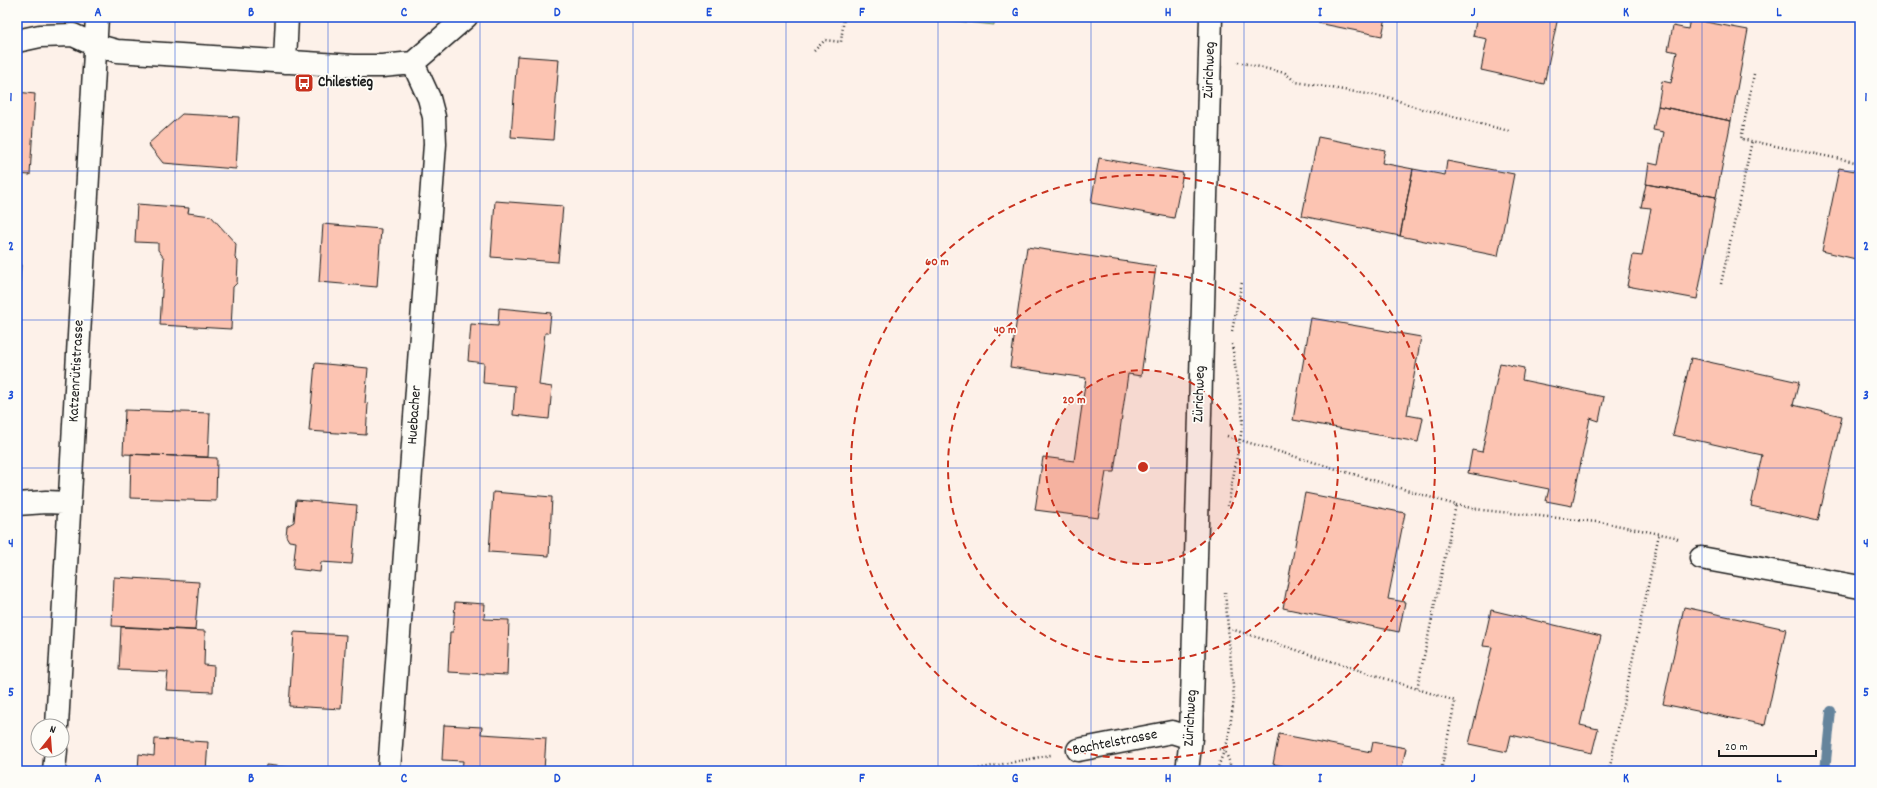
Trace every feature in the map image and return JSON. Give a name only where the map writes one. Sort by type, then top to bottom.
[{"type":"street","name":"Katzenrütistrasse","points":[[57,718],[97,17]]},
{"type":"street","points":[[285,62],[287,17]]},
{"type":"street","points":[[17,41],[40,36],[73,35],[95,45],[117,51],[354,66],[382,66],[413,63],[466,17]]},
{"type":"street","name":"Zürichweg","points":[[1187,771],[1191,738],[1211,17]]},
{"type":"street","name":"Huebacher","points":[[389,771],[435,144],[434,117],[430,98],[413,63]]},
{"type":"street","points":[[17,504],[46,502],[70,503]]},
{"type":"street","points":[[1701,558],[1860,587]]},
{"type":"street","name":"Bachtelstrasse","points":[[1078,750],[1172,732],[1191,738]]},
{"type":"street","points":[[54,771],[55,758]]},
{"type":"path","points":[[814,51],[825,40],[841,42],[844,17]]},
{"type":"path","points":[[1210,56],[1284,73],[1296,82],[1391,98],[1415,107],[1509,131]]},
{"type":"path","points":[[1754,74],[1741,139],[1860,163]]},
{"type":"path","points":[[1721,284],[1752,141]]},
{"type":"path","points":[[1226,513],[1243,421],[1231,337],[1242,282]]},
{"type":"path","points":[[1199,429],[1456,505],[1482,510],[1606,522],[1675,537],[1701,558]]},
{"type":"path","points":[[1417,689],[1456,505]]},
{"type":"path","points":[[1609,771],[1659,534]]},
{"type":"path","points":[[1217,771],[1228,740],[1234,699],[1225,589]]},
{"type":"path","points":[[1228,628],[1455,701],[1442,771]]},
{"type":"path","name":"Bachtelstrasse","points":[[967,771],[1078,750]]},
{"type":"green space","points":[[947,17],[994,17],[994,25],[947,20]]},
{"type":"building","points":[[1319,17],[1386,17],[1382,36],[1318,23]]},
{"type":"building","points":[[1477,17],[1558,17],[1544,84],[1481,70],[1487,39],[1473,36]]},
{"type":"building","points":[[1690,19],[1748,30],[1731,121],[1658,106],[1662,81],[1671,83],[1677,52],[1668,50],[1673,26],[1688,29]]},
{"type":"building","points":[[517,56],[559,59],[553,140],[511,137]]},
{"type":"building","points":[[17,92],[35,94],[30,175],[17,174]]},
{"type":"building","points":[[1658,106],[1731,121],[1716,197],[1646,184],[1649,163],[1658,165],[1664,132],[1653,130]]},
{"type":"building","points":[[182,114],[239,117],[236,169],[163,163],[148,144]]},
{"type":"building","points":[[1318,137],[1385,150],[1382,163],[1413,169],[1400,236],[1302,216]]},
{"type":"building","points":[[1099,158],[1183,173],[1174,218],[1091,203]]},
{"type":"building","points":[[1447,161],[1514,174],[1498,256],[1400,236],[1413,169],[1445,175]]},
{"type":"building","points":[[1839,168],[1860,172],[1860,260],[1822,251]]},
{"type":"building","points":[[1646,184],[1716,197],[1697,299],[1627,286],[1633,255],[1642,256],[1651,208],[1641,207]]},
{"type":"building","points":[[495,201],[563,206],[558,262],[491,257]]},
{"type":"building","points":[[137,204],[189,208],[188,213],[211,216],[236,244],[235,258],[238,261],[237,283],[233,287],[231,329],[160,325],[164,258],[158,250],[158,243],[135,242]]},
{"type":"building","points":[[323,224],[381,229],[377,287],[319,282]]},
{"type":"building","points":[[1027,247],[1156,266],[1141,376],[1128,374],[1114,472],[1106,472],[1098,518],[1035,510],[1043,457],[1074,461],[1086,378],[1010,367]]},
{"type":"building","points":[[17,264],[21,264],[17,324]]},
{"type":"building","points":[[499,308],[551,313],[549,333],[545,333],[539,385],[552,387],[549,419],[513,415],[515,386],[483,383],[484,363],[468,361],[471,324],[498,326]]},
{"type":"building","points":[[1311,318],[1421,337],[1407,415],[1423,418],[1418,442],[1293,420]]},
{"type":"building","points":[[1691,358],[1799,382],[1793,405],[1842,416],[1818,521],[1751,506],[1762,455],[1673,435]]},
{"type":"building","points":[[315,363],[368,368],[365,403],[368,404],[366,435],[309,431]]},
{"type":"building","points":[[1500,363],[1524,368],[1522,380],[1604,397],[1599,421],[1590,418],[1572,506],[1546,501],[1549,489],[1468,473],[1472,450],[1482,452]]},
{"type":"building","points":[[125,410],[210,413],[208,457],[123,454]]},
{"type":"building","points":[[131,454],[217,458],[216,501],[130,498]]},
{"type":"building","points":[[493,492],[552,497],[549,556],[489,552]]},
{"type":"building","points":[[1305,493],[1405,513],[1388,599],[1405,602],[1399,632],[1283,608]]},
{"type":"building","points":[[296,500],[357,505],[352,564],[321,562],[320,572],[293,569],[296,542],[289,541],[286,536],[287,526],[294,522]]},
{"type":"building","points":[[114,577],[199,582],[195,630],[112,626]]},
{"type":"building","points":[[455,602],[485,604],[484,619],[509,620],[507,675],[448,672],[450,632],[453,632]]},
{"type":"building","points":[[1684,607],[1786,629],[1765,725],[1663,704]]},
{"type":"building","points":[[1491,610],[1601,636],[1580,725],[1598,729],[1592,753],[1511,735],[1507,752],[1469,744],[1492,647],[1483,646]]},
{"type":"building","points":[[121,627],[205,631],[204,665],[214,666],[213,692],[166,690],[168,672],[119,670]]},
{"type":"building","points":[[294,632],[346,635],[341,709],[289,706]]},
{"type":"building","points":[[444,725],[482,727],[481,734],[546,738],[544,771],[462,771],[463,761],[442,760]]},
{"type":"building","points":[[1279,734],[1371,752],[1373,742],[1406,748],[1401,771],[1282,771],[1283,766],[1273,764]]},
{"type":"building","points":[[155,739],[208,742],[206,771],[138,771],[139,754],[154,756]]},
{"type":"building","points":[[266,765],[321,771],[265,771]]},
{"type":"waterway","points":[[1825,771],[1831,711]]},
{"type":"place","name":"Chilestieg","points":[[304,83]]}]
